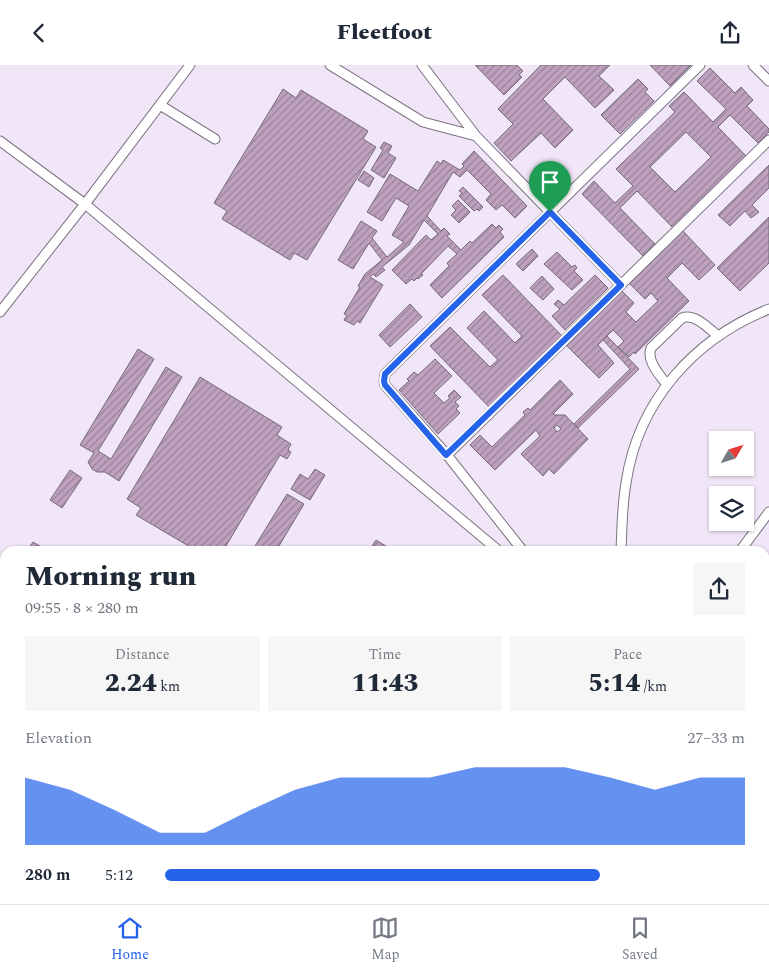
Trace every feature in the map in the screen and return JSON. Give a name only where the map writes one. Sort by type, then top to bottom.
[{"type":"lane","points":[[0,312],[86,204],[190,65]]},
{"type":"lane","points":[[330,65],[423,122],[476,136]]},
{"type":"lane","points":[[422,65],[476,136],[621,285]]},
{"type":"lane","points":[[519,546],[446,455],[385,385],[385,374],[700,65]]},
{"type":"lane","points":[[753,65],[769,81]]},
{"type":"lane","points":[[160,105],[215,139]]},
{"type":"lane","points":[[446,455],[769,140]]},
{"type":"lane","points":[[0,141],[86,204],[493,546]]},
{"type":"lane","points":[[621,546],[626,483],[631,459],[648,415],[667,385],[690,358],[718,335],[748,317],[769,309]]},
{"type":"lane","points":[[667,385],[649,357],[652,348],[682,318],[693,317],[718,335]]},
{"type":"lane","points":[[744,546],[769,512]]},
{"type":"building","points":[[475,65],[517,65],[523,71],[519,75],[522,77],[504,95]]},
{"type":"building","points":[[541,65],[610,65],[599,76],[614,90],[595,108],[565,77],[543,99],[573,130],[555,148],[541,133],[511,161],[494,143],[513,124],[498,109]]},
{"type":"building","points":[[650,65],[691,65],[670,86]]},
{"type":"building","points":[[710,68],[735,93],[741,87],[753,100],[747,106],[769,129],[769,132],[758,143],[730,115],[718,127],[747,157],[674,229],[637,191],[620,208],[655,244],[643,256],[582,194],[594,181],[615,203],[633,186],[616,169],[675,112],[669,106],[684,92],[713,122],[726,109],[697,81]],"holes":[[[686,132],[711,157],[675,192],[650,167]]]},
{"type":"building","points":[[638,79],[648,89],[645,92],[654,101],[620,134],[601,115]]},
{"type":"building","points":[[283,89],[296,98],[301,90],[368,131],[363,139],[376,147],[307,260],[294,253],[290,260],[222,219],[227,211],[214,203]]},
{"type":"building","points":[[384,142],[392,146],[388,153],[396,158],[384,178],[371,170],[383,150],[380,148]]},
{"type":"building","points":[[474,151],[527,206],[515,218],[502,205],[496,210],[486,200],[491,194],[467,170],[460,177],[453,172],[427,216],[441,231],[444,228],[450,234],[447,236],[461,250],[470,241],[472,243],[492,224],[496,228],[499,225],[503,229],[500,232],[504,237],[442,298],[430,285],[449,266],[447,263],[457,254],[448,246],[421,274],[423,275],[414,281],[412,279],[406,284],[392,270],[426,235],[431,240],[438,234],[424,220],[409,245],[382,267],[385,270],[376,277],[373,274],[370,277],[383,285],[360,323],[357,321],[354,325],[344,320],[347,315],[344,314],[360,287],[358,286],[365,274],[382,260],[369,243],[353,269],[338,260],[361,221],[377,231],[372,238],[387,257],[404,242],[392,235],[409,206],[396,198],[382,221],[367,212],[390,174],[418,191],[437,161],[441,164],[443,160],[460,170],[464,166],[462,164]]},
{"type":"building","points":[[769,165],[769,188],[752,205],[759,212],[751,218],[745,211],[730,226],[718,215]]},
{"type":"building","points":[[364,171],[374,178],[369,187],[358,180]]},
{"type":"building","points":[[463,187],[483,207],[479,211],[477,209],[474,211],[459,196],[462,193],[459,191]]},
{"type":"building","points":[[458,200],[470,212],[459,223],[451,215],[456,210],[452,206]]},
{"type":"building","points":[[769,217],[769,263],[740,291],[717,268]]},
{"type":"building","points":[[683,231],[715,265],[699,280],[682,263],[667,278],[689,301],[635,354],[634,352],[629,357],[618,347],[624,341],[613,330],[598,345],[614,363],[599,378],[566,345],[622,291],[634,303],[626,312],[636,322],[658,301],[651,293],[645,299],[629,283]]},
{"type":"building","points":[[532,249],[538,256],[523,271],[516,264]]},
{"type":"building","points":[[557,252],[572,267],[575,265],[577,268],[574,271],[583,280],[572,290],[544,264]]},
{"type":"building","points":[[503,275],[563,337],[490,408],[430,346],[450,327],[490,367],[498,360],[467,328],[484,311],[515,343],[522,336],[482,295]]},
{"type":"building","points":[[595,275],[608,288],[565,330],[552,316],[560,309],[554,304],[558,300],[564,305]]},
{"type":"building","points":[[542,276],[554,289],[543,300],[530,288]]},
{"type":"building","points":[[410,304],[422,317],[390,347],[379,335]]},
{"type":"building","points":[[607,336],[639,369],[578,428],[574,424],[630,369],[603,340]]},
{"type":"building","points":[[138,349],[154,359],[98,451],[111,459],[166,367],[182,377],[119,481],[105,472],[97,472],[92,469],[88,462],[94,453],[80,445]]},
{"type":"building","points":[[435,359],[452,376],[434,393],[444,403],[450,398],[448,396],[454,390],[461,397],[455,402],[459,406],[456,409],[460,413],[438,434],[399,390],[409,381],[407,379],[414,372],[418,375]]},
{"type":"building","points":[[200,377],[282,427],[277,435],[291,444],[288,450],[291,452],[287,459],[280,455],[226,546],[189,546],[136,515],[141,508],[127,499]]},
{"type":"building","points":[[560,380],[573,394],[553,414],[565,415],[588,439],[554,474],[549,469],[543,476],[521,454],[540,436],[536,430],[495,470],[470,445],[480,435],[492,447],[525,415],[523,412],[528,408],[530,410]],"holes":[[[557,425],[561,429],[557,432],[554,428]]]},
{"type":"building","points":[[315,469],[325,475],[310,500],[291,489],[300,474],[308,479]]},
{"type":"building","points":[[70,470],[82,478],[62,508],[50,500]]},
{"type":"building","points":[[287,494],[304,504],[279,546],[255,546]]},
{"type":"building","points":[[376,540],[386,546],[372,546]]},
{"type":"building","points":[[33,542],[40,546],[30,546]]},
{"type":"route","points":[[550,212],[621,285],[446,455],[385,385],[385,374],[550,212]]}]
